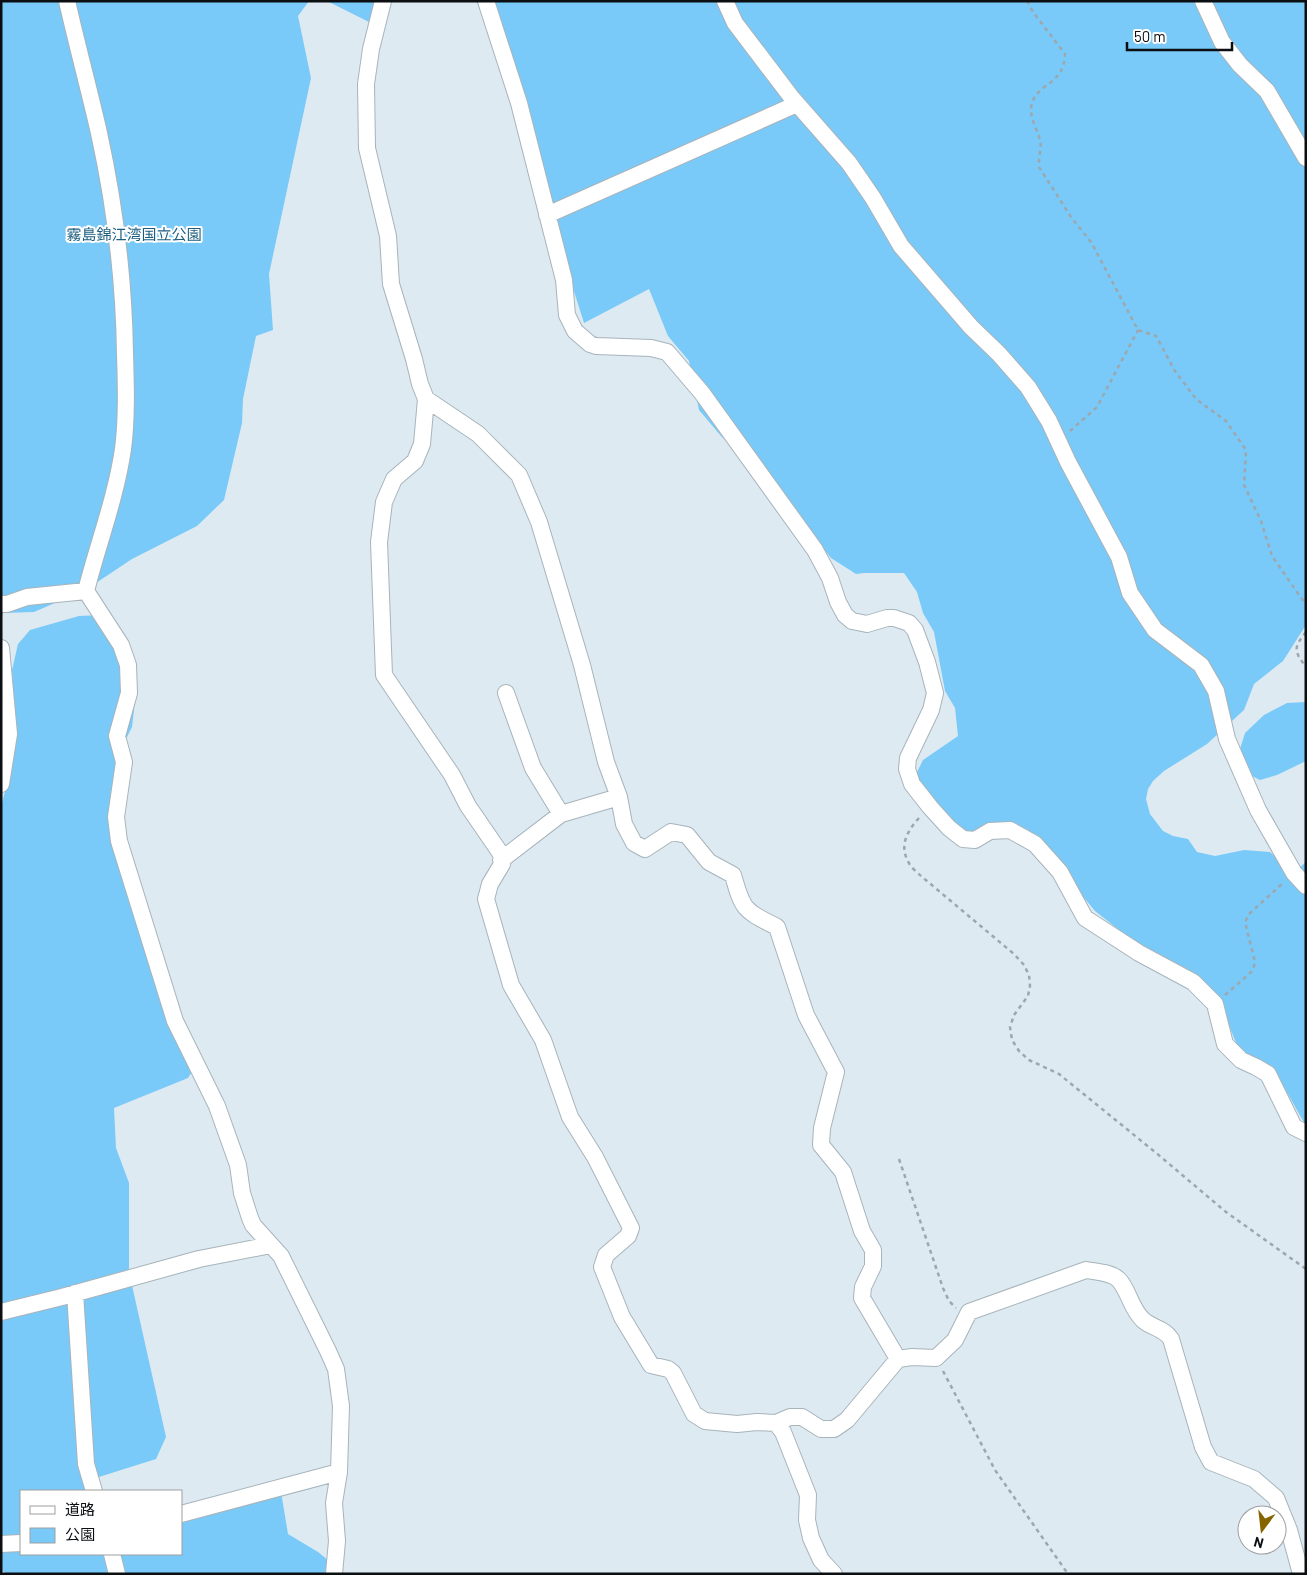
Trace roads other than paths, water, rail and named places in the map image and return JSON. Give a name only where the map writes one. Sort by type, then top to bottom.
[{"type":"street","points":[[67,1],[99,134],[120,266],[124,326],[126,391],[123,448],[108,515],[86,591],[121,645],[128,665],[129,694],[117,736],[124,762],[116,817],[119,841],[175,1021],[217,1106],[238,1165],[242,1193],[253,1225],[281,1256],[336,1369],[341,1406],[339,1472],[334,1503],[337,1541],[334,1574]]},
{"type":"street","points":[[383,1],[366,84],[366,148],[388,236],[391,284],[426,399],[422,444],[415,461],[394,478],[384,502],[378,542],[384,675],[452,775],[468,806],[501,854],[502,864],[490,884],[486,899],[511,985],[543,1040],[570,1117],[595,1158],[631,1228],[628,1236],[606,1255],[602,1267],[622,1317],[651,1365],[668,1369],[673,1373],[694,1414],[705,1421],[738,1424],[776,1423],[790,1417],[802,1416],[821,1429],[834,1429],[847,1420],[898,1360],[912,1357],[936,1358],[955,1340],[969,1312],[1086,1270],[1106,1273],[1118,1280],[1138,1316],[1146,1323],[1166,1332],[1171,1339],[1202,1448],[1211,1462],[1254,1479],[1276,1498],[1289,1530],[1300,1574]]},
{"type":"street","points":[[486,1],[519,103],[564,280],[567,314],[575,331],[590,344],[596,346],[651,348],[667,352],[702,393],[815,550],[830,578],[838,602],[845,615],[852,621],[859,623],[867,624],[887,618],[894,618],[909,623],[928,662],[935,693],[931,710],[908,758],[908,777],[930,807],[949,828],[962,839],[975,840],[990,831],[1010,830],[1035,844],[1060,872],[1086,918],[1139,953],[1193,982],[1215,1004],[1225,1044],[1241,1060],[1256,1066],[1268,1074],[1294,1127],[1306,1133]]},
{"type":"street","points":[[725,1],[735,23],[797,104],[849,163],[873,198],[901,246],[965,320],[1028,387],[1119,557],[1130,593],[1155,630],[1201,665],[1216,690],[1227,740],[1258,810],[1294,872],[1306,886]]},
{"type":"street","points":[[1202,1],[1222,42],[1240,65],[1268,91],[1306,158]]},
{"type":"street","points":[[547,215],[797,104]]},
{"type":"street","points":[[426,399],[478,434],[519,475],[539,522],[582,665],[606,762],[619,797],[624,824],[634,843],[645,849],[671,832],[687,835],[709,862],[732,875],[740,900],[750,913],[777,927],[806,1015],[836,1072],[822,1128],[821,1145],[843,1172],[862,1231],[873,1250],[873,1266],[863,1288],[862,1298],[898,1360]]},
{"type":"street","points":[[1,604],[7,604],[27,597],[86,591]]},
{"type":"street","points":[[1,648],[9,734],[1,784]]},
{"type":"street","points":[[506,693],[533,768],[561,814]]},
{"type":"street","points":[[501,860],[561,814],[619,797]]},
{"type":"street","points":[[1,1312],[199,1259],[271,1245]]},
{"type":"street","points":[[75,1293],[86,1464],[94,1490]]},
{"type":"street","points":[[776,1423],[783,1432],[808,1494],[808,1520],[811,1538],[821,1560],[834,1574]]},
{"type":"street","points":[[182,1514],[339,1472]]},
{"type":"street","points":[[1,1544],[20,1543]]},
{"type":"street","points":[[112,1555],[117,1574]]},
{"type":"park label","name":"霧島錦江湾国立公園","points":[[134,235]]}]
